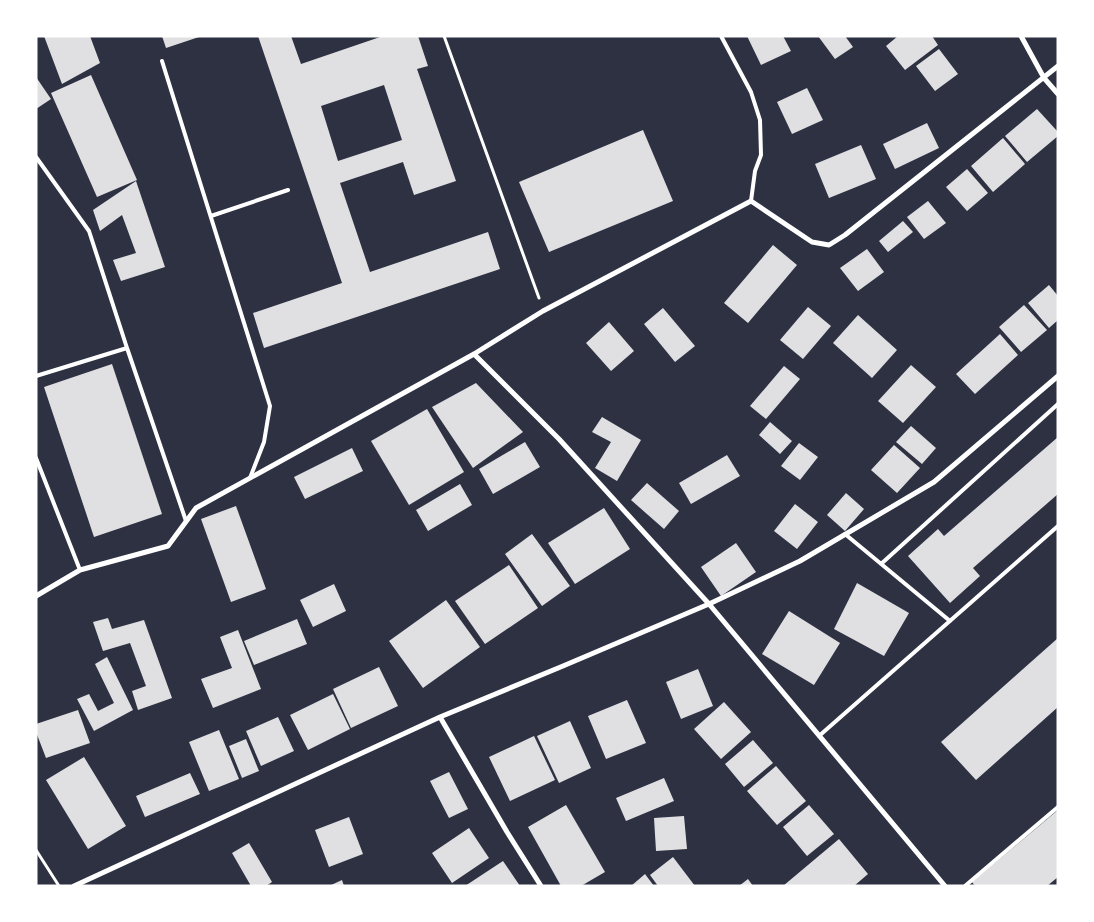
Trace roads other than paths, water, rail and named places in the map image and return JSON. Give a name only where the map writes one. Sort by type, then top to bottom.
[{"type":"street","points":[[1021,36],[1044,78],[1058,94]]},
{"type":"street","points":[[36,596],[80,570],[168,546],[196,508],[474,354],[543,311],[751,201],[812,242],[829,245],[845,235],[1058,66]]},
{"type":"street","points":[[474,354],[559,439],[709,604],[945,886]]},
{"type":"street","points":[[76,885],[440,716],[709,604],[800,561],[934,482],[1058,376]]},
{"type":"street","points":[[440,716],[507,832],[541,886]]},
{"type":"lane","points":[[721,36],[751,92],[760,120],[761,155],[755,171],[751,201]]},
{"type":"lane","points":[[162,62],[270,406],[264,442],[250,478]]},
{"type":"lane","points":[[36,157],[88,231],[186,521]]},
{"type":"lane","points":[[211,216],[288,190]]},
{"type":"lane","points":[[36,376],[127,348]]},
{"type":"lane","points":[[881,564],[1058,404]]},
{"type":"lane","points":[[36,458],[80,570]]},
{"type":"lane","points":[[819,736],[1058,526]]},
{"type":"lane","points":[[845,534],[950,621]]},
{"type":"lane","points":[[965,886],[1058,807]]}]
